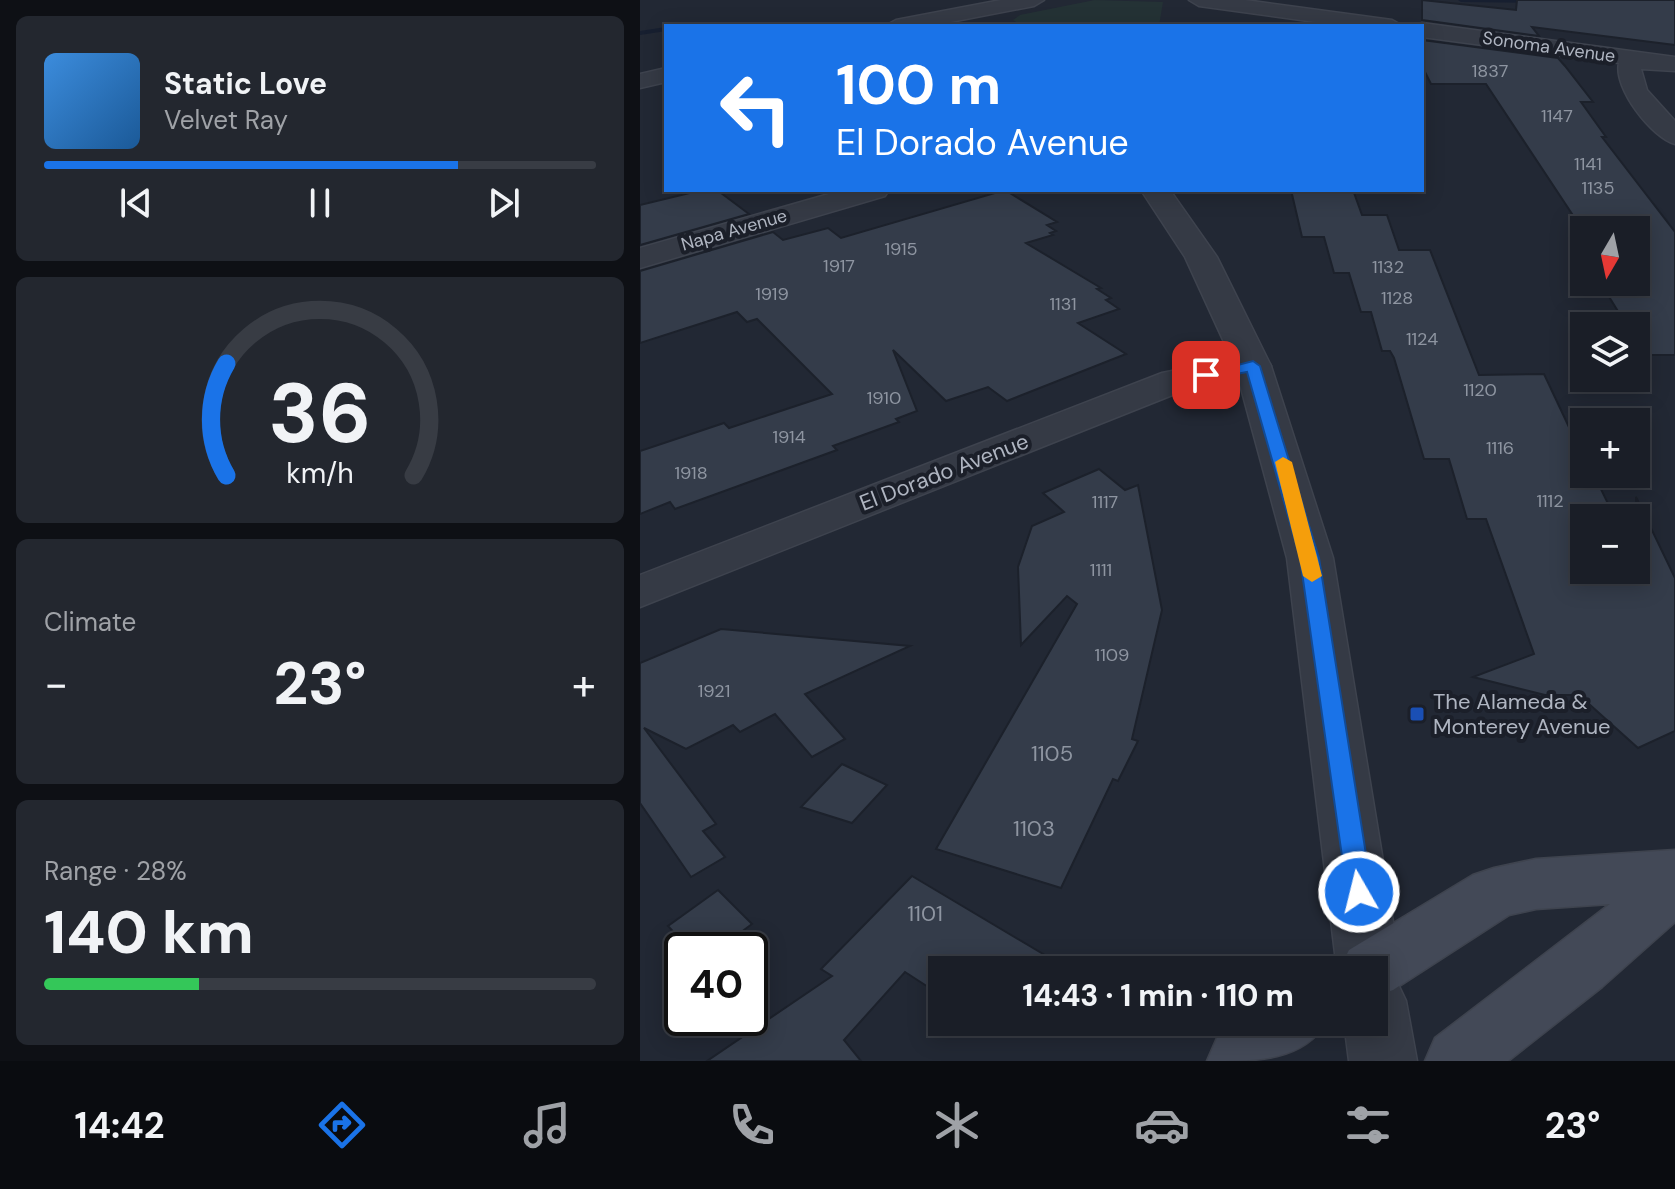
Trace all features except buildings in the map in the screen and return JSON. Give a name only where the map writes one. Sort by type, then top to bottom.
[{"type":"main road","points":[[1388,959],[1494,893],[1536,884],[1675,875]]},
{"type":"main road","points":[[1459,1061],[1520,1009],[1580,967],[1675,886]]},
{"type":"main road","points":[[1241,1061],[1275,1036]]},
{"type":"street","points":[[927,0],[970,24]]},
{"type":"street","points":[[907,24],[1034,0]]},
{"type":"street","points":[[1187,24],[1190,8],[1197,0],[1377,24]]},
{"type":"street","name":"Sonoma Avenue","points":[[1424,30],[1675,64]]},
{"type":"street","points":[[1632,58],[1627,69],[1629,82],[1675,136]]},
{"type":"street","points":[[640,81],[664,75]]},
{"type":"street","name":"Napa Avenue","points":[[640,258],[868,192]]},
{"type":"street","points":[[1156,192],[1201,257],[1253,366],[1310,558],[1368,956]]},
{"type":"street","name":"El Dorado Avenue","points":[[640,592],[1175,381],[1253,366]]},
{"type":"street","points":[[1379,1036],[1383,1061]]},
{"type":"shaded area","points":[[1095,0],[1163,2],[1159,24],[1019,24],[1013,20],[1020,15]]},
{"type":"waterway","points":[[1461,0],[1536,1]]},
{"type":"waterway","points":[[640,33],[664,29]]},
{"type":"slow traffic","points":[[1283,462],[1310,558],[1312,576]]},
{"type":"place","name":"The Alameda & Monterey Avenue","points":[[1417,714]]},
{"type":"route","points":[[1206,375],[1253,366],[1280,451],[1310,558],[1359,892]]}]
